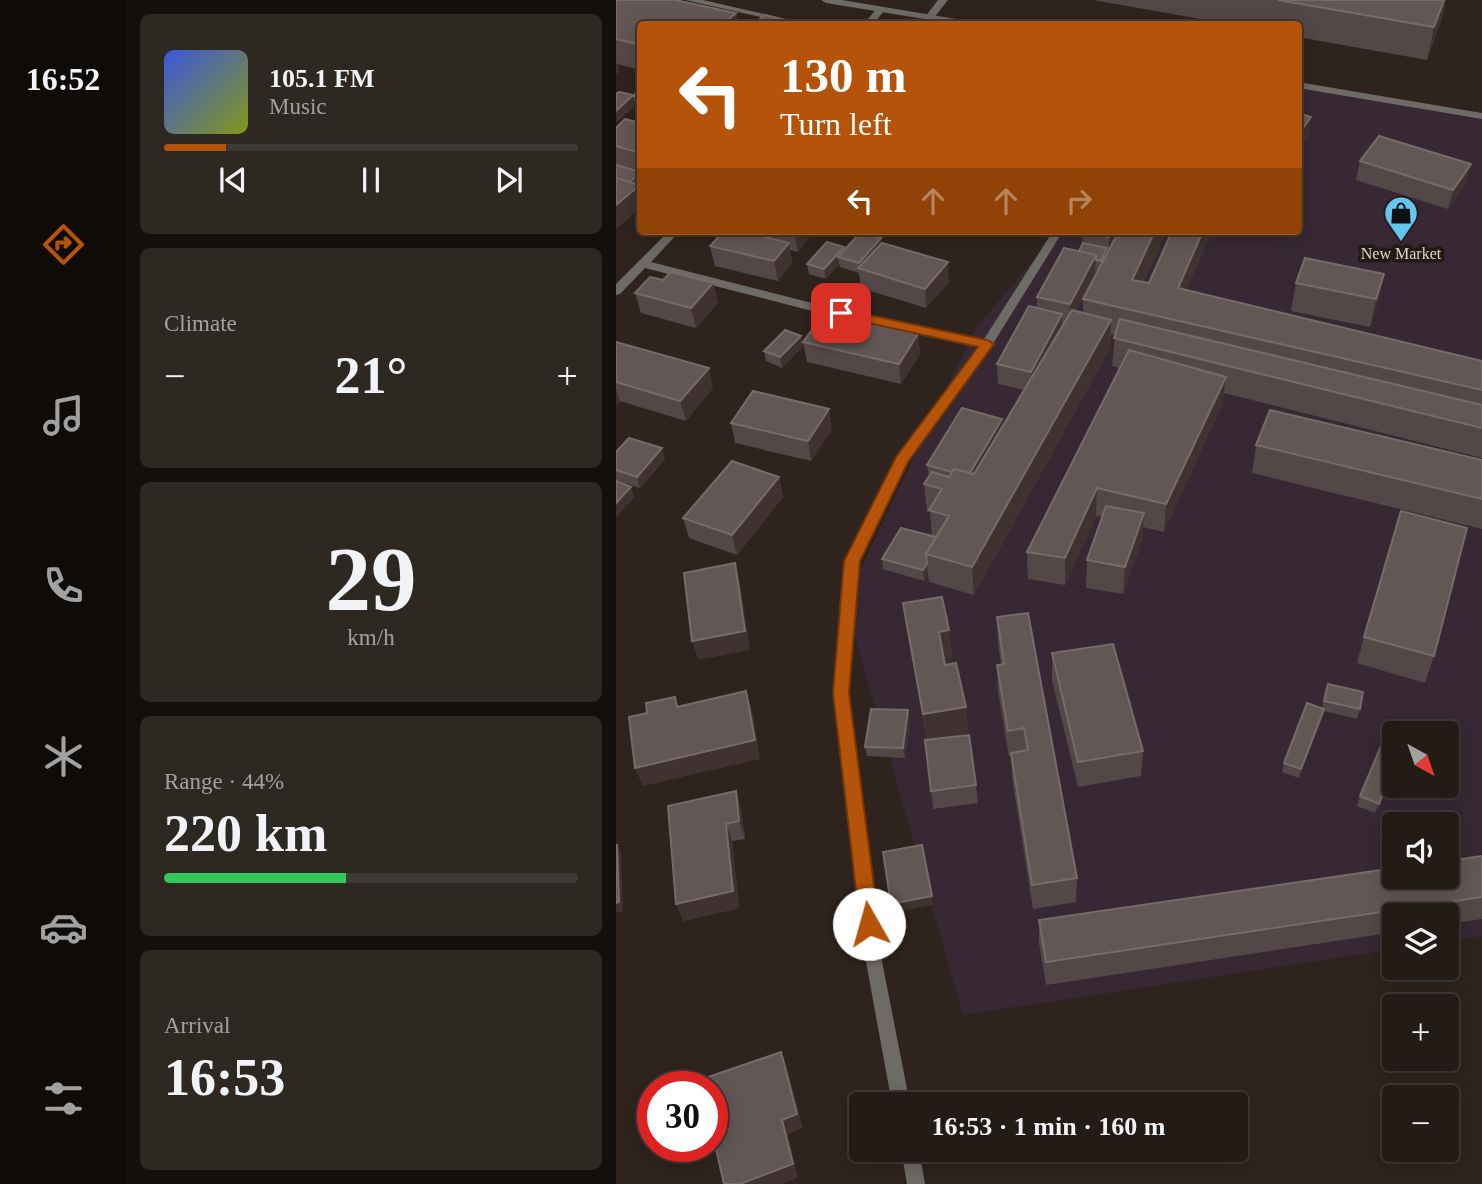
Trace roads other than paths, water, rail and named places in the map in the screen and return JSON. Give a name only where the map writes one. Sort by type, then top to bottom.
[{"type":"street","points":[[690,0],[789,21]]},
{"type":"street","points":[[826,0],[952,21]]},
{"type":"street","points":[[930,17],[943,0]]},
{"type":"street","points":[[871,21],[880,10]]},
{"type":"street","points":[[1302,86],[1482,116]]},
{"type":"street","points":[[616,291],[671,235]]},
{"type":"street","points":[[899,1092],[872,951],[841,693],[852,561],[901,460],[987,344],[1055,235]]},
{"type":"street","points":[[644,264],[816,308],[987,344]]},
{"type":"street","points":[[912,1162],[916,1184]]},
{"type":"place","name":"New Market","points":[[1401,243]]}]
